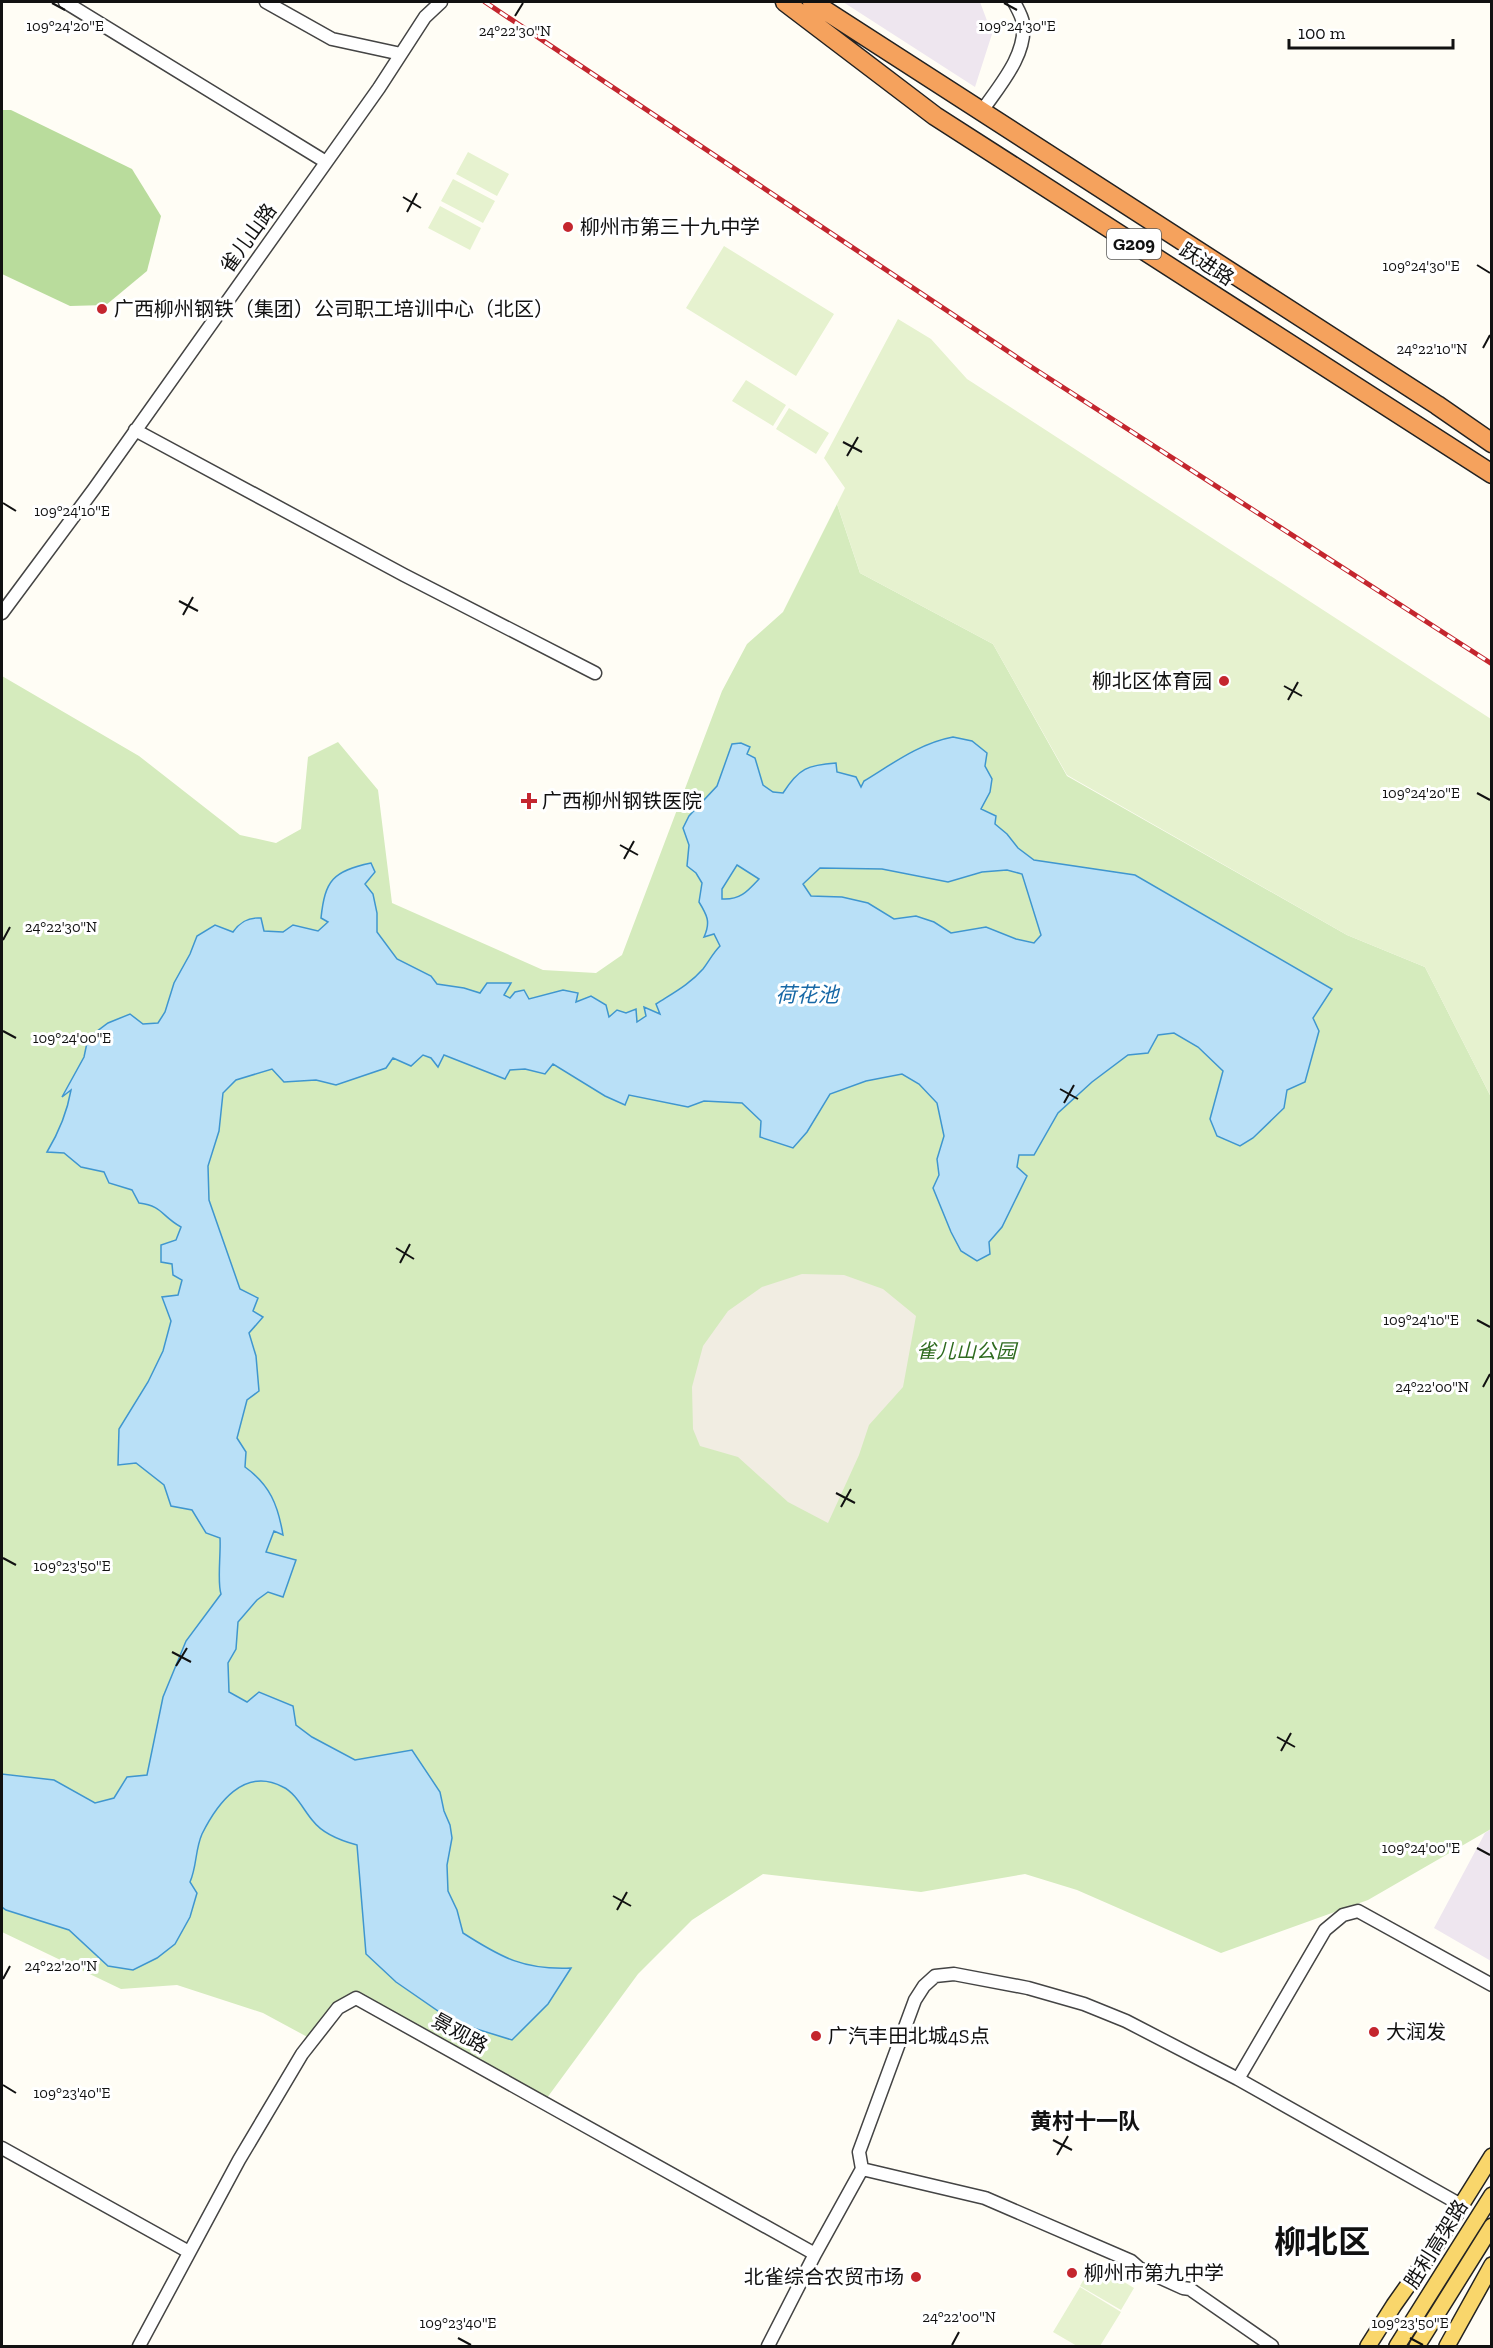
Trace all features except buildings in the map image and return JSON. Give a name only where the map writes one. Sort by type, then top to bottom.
[{"type":"highway","name":"跃进路","points":[[785,2],[935,116],[1491,474]]},
{"type":"highway","name":"跃进路","points":[[812,2],[1437,405],[1491,443]]},
{"type":"main road","points":[[1368,2346],[1435,2247],[1491,2156]]},
{"type":"main road","name":"胜利高架路","points":[[1397,2346],[1491,2195]]},
{"type":"main road","name":"胜利高架路","points":[[1417,2346],[1491,2226]]},
{"type":"main road","points":[[1380,2346],[1403,2310],[1435,2247]]},
{"type":"main road","points":[[1437,2346],[1447,2339],[1491,2265]]},
{"type":"street","points":[[65,2],[326,162]]},
{"type":"street","points":[[266,2],[332,39],[401,54]]},
{"type":"street","name":"雀儿山路","points":[[2,613],[33,573],[326,162],[425,17],[441,2]]},
{"type":"street","points":[[982,111],[1010,69],[1021,47],[1023,22],[1014,2]]},
{"type":"street","points":[[135,430],[404,575],[595,673]]},
{"type":"street","points":[[1238,2079],[1325,1930],[1343,1915],[1358,1911],[1491,1985]]},
{"type":"street","points":[[768,2346],[862,2169],[859,2152],[915,2000],[924,1986],[935,1976],[954,1974],[981,1977],[1028,1988],[1084,2004],[1126,2021],[1238,2079],[1461,2205]]},
{"type":"street","name":"景观路","points":[[139,2346],[239,2160],[302,2054],[338,2008],[356,1998],[815,2254]]},
{"type":"street","points":[[2,2148],[189,2253]]},
{"type":"street","points":[[862,2169],[985,2198],[1120,2256],[1156,2276],[1190,2289],[1272,2346]]},
{"type":"shaded area","points":[[843,2],[980,2],[992,34],[975,87]]},
{"type":"shaded area","points":[[802,1274],[844,1275],[883,1289],[916,1316],[903,1387],[869,1425],[859,1455],[828,1523],[788,1502],[738,1457],[700,1446],[693,1429],[692,1387],[703,1346],[728,1311],[762,1287]]},
{"type":"shaded area","points":[[1491,1829],[1491,1961],[1434,1928],[1485,1833]]},
{"type":"green space","points":[[2,110],[11,110],[132,169],[161,216],[147,271],[106,305],[70,306],[2,274]]},
{"type":"green space","points":[[468,152],[509,174],[497,196],[456,174]]},
{"type":"green space","points":[[453,179],[495,201],[483,223],[441,201]]},
{"type":"green space","points":[[440,206],[481,228],[470,250],[428,228]]},
{"type":"green space","points":[[724,246],[834,314],[796,376],[686,308]]},
{"type":"green space","name":"柳北区体育园","points":[[898,319],[931,339],[967,379],[1491,719],[1491,1097],[1425,967],[1347,935],[1067,775],[993,644],[860,573],[837,504],[845,488],[824,458]]},
{"type":"green space","points":[[746,380],[786,405],[773,426],[732,401]]},
{"type":"green space","points":[[789,408],[829,433],[816,454],[776,429]]},
{"type":"green space","name":"雀儿山公园","points":[[837,504],[860,573],[993,644],[1067,776],[1347,935],[1425,967],[1491,1097],[1491,1829],[1368,1900],[1221,1953],[1077,1890],[1025,1874],[921,1892],[763,1874],[692,1920],[638,1974],[544,2102],[356,1998],[313,2040],[263,2013],[177,1985],[121,1989],[2,1932],[2,676],[139,756],[240,835],[276,843],[301,829],[308,757],[338,742],[378,790],[392,903],[543,970],[596,973],[622,955],[722,691],[747,644],[783,612]]},
{"type":"green space","points":[[1093,2263],[1134,2288],[1121,2310],[1080,2286]]},
{"type":"green space","points":[[1080,2287],[1121,2312],[1100,2346],[1077,2346],[1053,2332]]},
{"type":"water","name":"荷花池","points":[[953,737],[972,741],[987,753],[985,766],[992,779],[990,792],[981,809],[996,816],[995,824],[1018,848],[1034,860],[1135,875],[1332,989],[1313,1018],[1319,1031],[1305,1082],[1287,1090],[1284,1108],[1253,1138],[1240,1146],[1217,1136],[1210,1119],[1223,1071],[1198,1047],[1174,1033],[1158,1035],[1148,1053],[1128,1055],[1092,1082],[1058,1113],[1034,1155],[1019,1155],[1017,1167],[1027,1176],[1002,1227],[989,1242],[990,1254],[977,1261],[961,1251],[933,1188],[939,1175],[937,1159],[944,1136],[937,1103],[919,1084],[902,1074],[866,1081],[830,1094],[807,1132],[793,1148],[760,1137],[761,1121],[742,1103],[704,1101],[688,1107],[629,1095],[625,1105],[605,1096],[553,1064],[545,1074],[525,1069],[510,1070],[505,1079],[444,1055],[438,1067],[431,1058],[423,1055],[411,1066],[393,1058],[386,1068],[336,1085],[316,1080],[284,1082],[272,1069],[236,1080],[223,1093],[219,1131],[208,1166],[209,1200],[240,1289],[258,1298],[253,1311],[263,1317],[249,1333],[256,1356],[259,1391],[247,1400],[237,1438],[246,1452],[245,1467],[261,1481],[272,1496],[278,1514],[283,1535],[274,1531],[266,1552],[296,1560],[283,1597],[268,1592],[257,1600],[238,1622],[236,1649],[228,1663],[229,1692],[247,1702],[259,1692],[293,1706],[296,1725],[312,1737],[355,1760],[412,1750],[440,1792],[450,1825],[452,1838],[447,1865],[448,1891],[457,1910],[463,1933],[514,1961],[540,1967],[571,1968],[548,2004],[512,2040],[454,2022],[396,1982],[366,1954],[357,1845],[322,1830],[292,1793],[269,1782],[256,1781],[244,1785],[224,1800],[216,1811],[202,1834],[198,1846],[190,1882],[197,1893],[190,1917],[175,1944],[157,1958],[133,1970],[108,1966],[69,1930],[2,1907],[2,1774],[54,1780],[95,1803],[114,1798],[127,1777],[147,1775],[163,1697],[186,1641],[221,1594],[220,1538],[206,1533],[192,1510],[171,1506],[164,1485],[136,1463],[118,1465],[119,1429],[148,1382],[163,1351],[171,1321],[162,1297],[178,1295],[182,1280],[173,1275],[172,1264],[161,1262],[161,1245],[176,1240],[181,1227],[153,1206],[139,1203],[132,1190],[109,1183],[104,1172],[81,1167],[64,1153],[47,1152],[62,1122],[71,1090],[62,1097],[84,1057],[88,1038],[108,1023],[130,1014],[143,1024],[158,1023],[165,1012],[174,983],[197,936],[215,925],[233,932],[245,921],[261,918],[264,931],[283,932],[293,925],[318,931],[328,922],[321,918],[325,894],[333,879],[348,870],[371,863],[375,872],[365,884],[373,894],[377,913],[377,932],[397,959],[431,976],[437,984],[480,993],[487,983],[511,983],[504,995],[510,998],[515,992],[524,990],[529,999],[563,990],[578,993],[576,1002],[591,996],[606,1005],[609,1017],[617,1010],[626,1013],[636,1009],[637,1022],[646,1016],[644,1007],[660,1014],[656,1004],[693,979],[720,946],[714,934],[704,937],[708,923],[699,902],[702,883],[696,873],[687,866],[689,845],[683,828],[689,816],[717,786],[732,744],[741,743],[750,747],[747,754],[755,758],[763,785],[773,792],[783,793],[794,778],[805,769],[836,763],[837,772],[856,777],[861,787],[864,781],[896,761],[941,740]],"holes":[[[737,865],[759,879],[743,894],[734,898],[722,899],[722,889]],[[820,868],[882,869],[948,882],[982,872],[1007,870],[1022,874],[1041,935],[1034,943],[1016,939],[986,927],[951,933],[934,922],[916,916],[894,919],[868,903],[842,897],[811,896],[803,884]]]},
{"type":"railway","points":[[485,2],[1033,368],[1492,664]]},
{"type":"place","name":"柳州市第三十九中学","points":[[568,227]]},
{"type":"place","name":"广西柳州钢铁（集团）公司职工培训中心（北区）","points":[[102,309]]},
{"type":"place","name":"柳北区体育园","points":[[1224,681]]},
{"type":"place","name":"广西柳州钢铁医院","points":[[529,801]]},
{"type":"place","name":"大润发","points":[[1374,2032]]},
{"type":"place","name":"广汽丰田北城4S点","points":[[816,2036]]},
{"type":"place","name":"柳州市第九中学","points":[[1072,2273]]},
{"type":"place","name":"北雀综合农贸市场","points":[[916,2277]]},
{"type":"district","name":"黄村十一队","points":[[1085,2121]]},
{"type":"district","name":"柳北区","points":[[1322,2242]]}]
